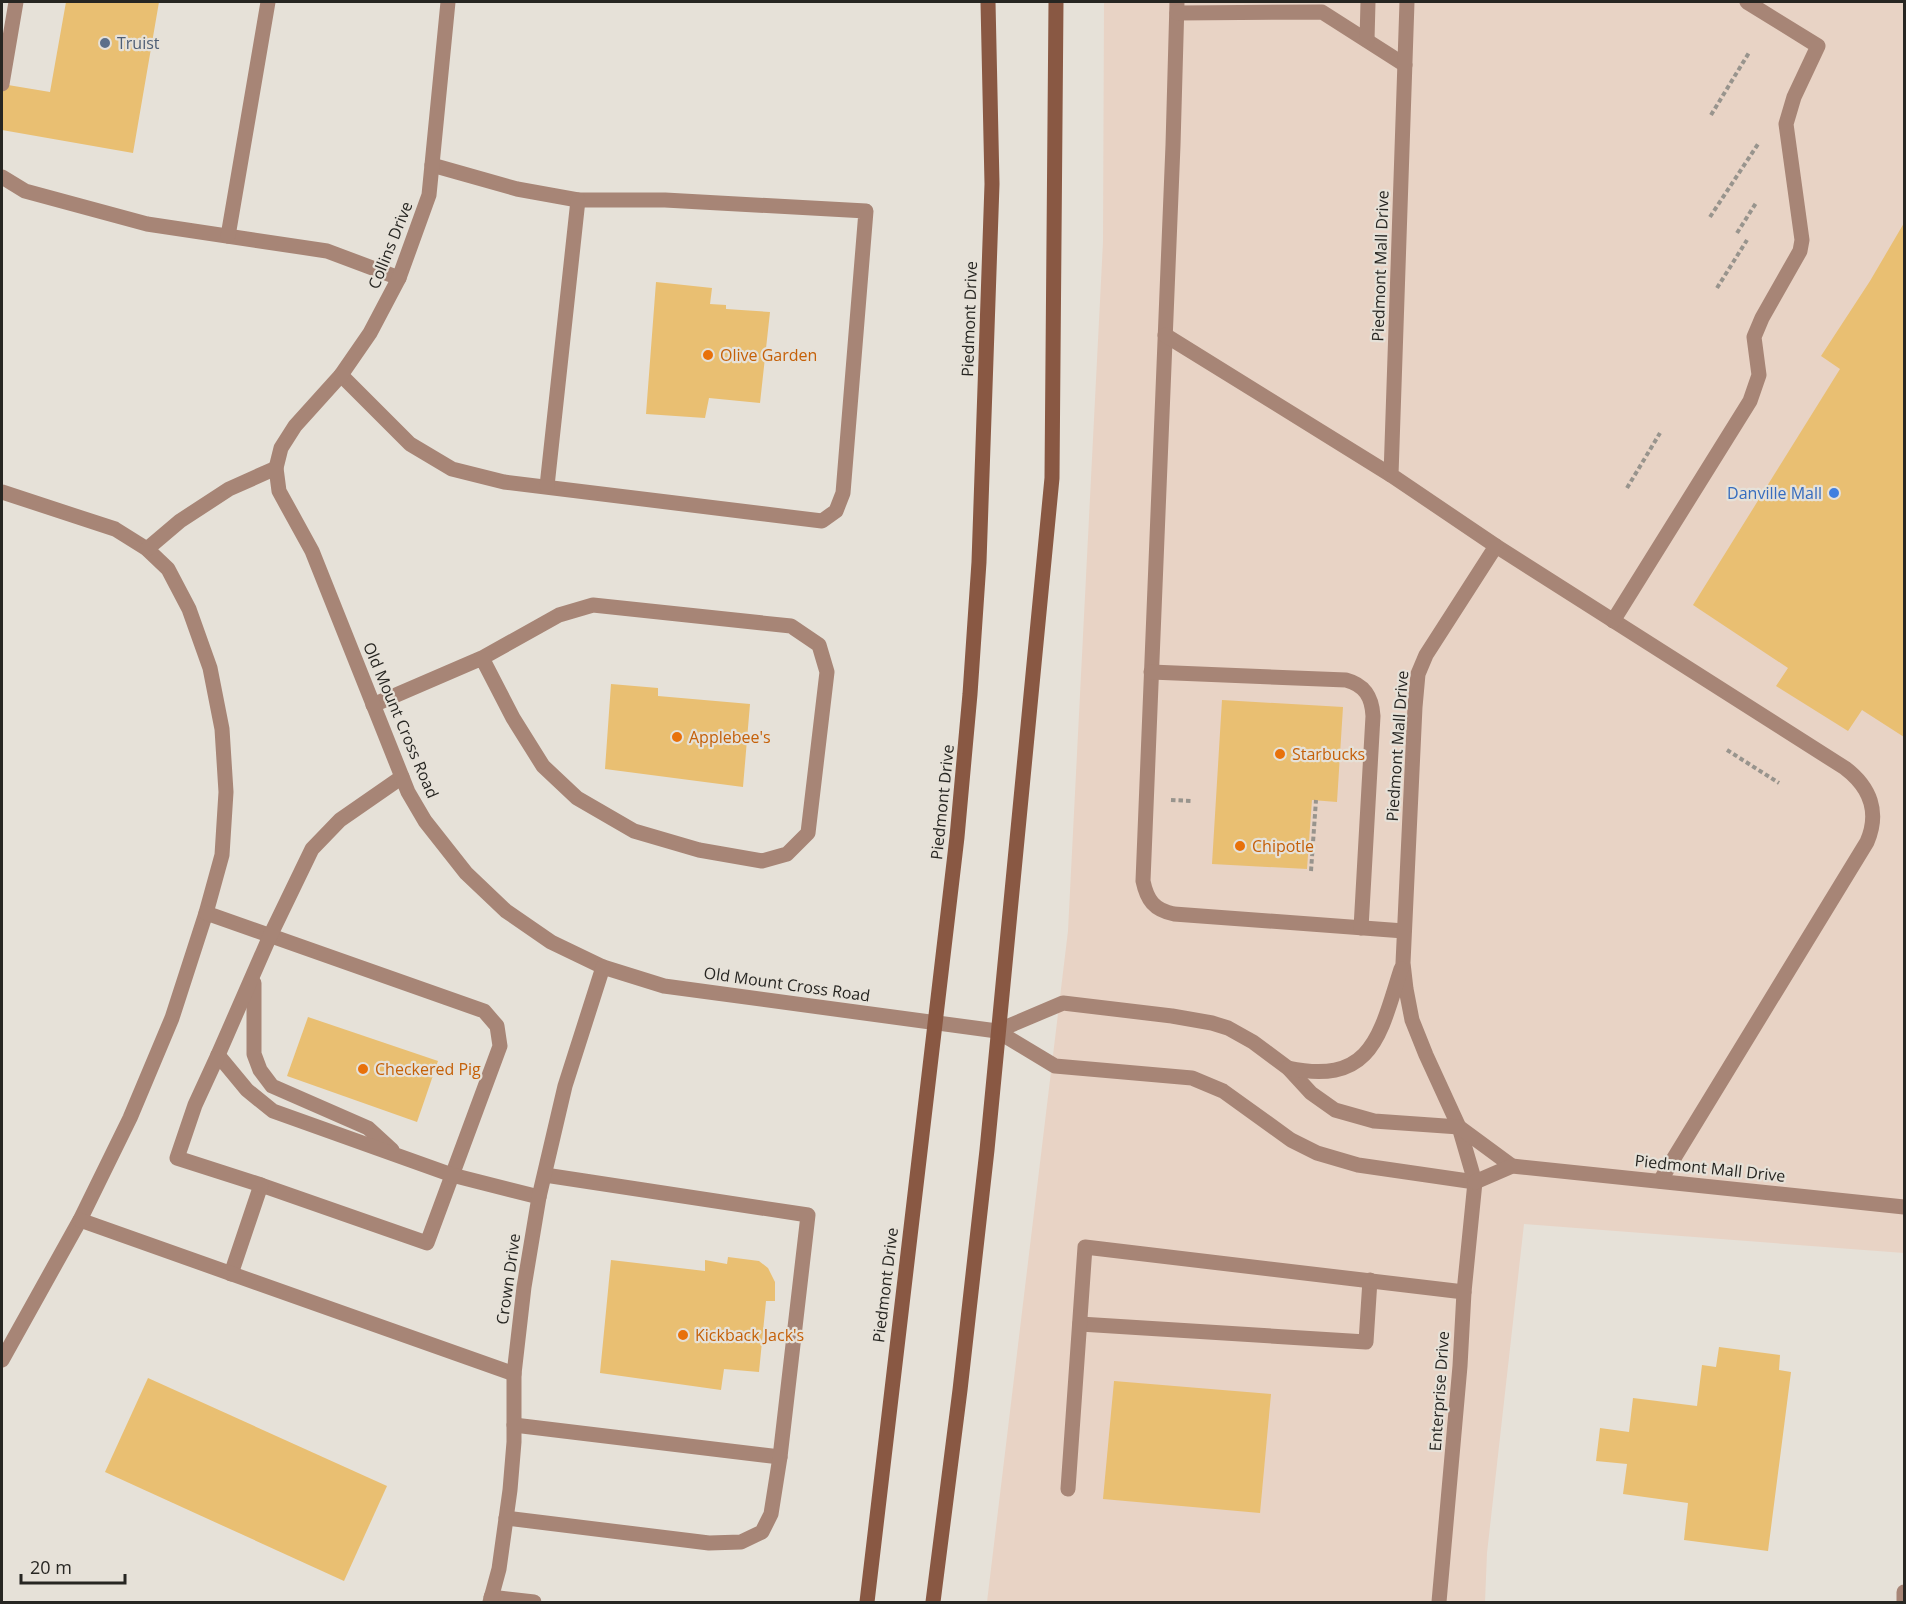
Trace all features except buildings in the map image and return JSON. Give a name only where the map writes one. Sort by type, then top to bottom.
[{"type":"main road","name":"Piedmont Drive","points":[[867,1602],[957,837],[970,694],[979,562],[992,184],[988,2]]},
{"type":"main road","points":[[933,1602],[975,1253],[1052,478],[1056,2]]},
{"type":"street","points":[[2,84],[16,2]]},
{"type":"street","points":[[228,236],[268,2]]},
{"type":"street","name":"Collins Drive","points":[[276,468],[281,448],[295,426],[341,375],[370,333],[399,278],[429,195],[448,2]]},
{"type":"street","points":[[1367,40],[1368,2]]},
{"type":"street","name":"Piedmont Mall Drive","points":[[1391,475],[1407,2]]},
{"type":"street","points":[[1613,621],[1750,401],[1759,375],[1754,338],[1762,318],[1800,251],[1802,240],[1786,131],[1790,106],[1818,46],[1747,2]]},
{"type":"street","points":[[1404,931],[1174,914],[1165,912],[1152,904],[1143,881],[1177,7],[1322,12],[1405,65]]},
{"type":"street","points":[[341,375],[410,444],[452,469],[504,482],[822,520],[836,511],[843,493],[866,211],[665,200],[578,200],[517,189],[432,165]]},
{"type":"street","points":[[2,177],[26,191],[147,225],[327,250],[399,278]]},
{"type":"street","points":[[547,486],[578,200]]},
{"type":"street","points":[[1165,335],[1391,475],[1496,546],[1845,768],[1866,790],[1873,813],[1873,827],[1867,842],[1660,1181]]},
{"type":"street","points":[[147,549],[180,521],[230,489],[276,468]]},
{"type":"street","name":"Old Mount Cross Road","points":[[276,468],[279,491],[312,551],[408,792],[425,821],[466,873],[506,911],[551,942],[603,967],[664,986],[997,1031],[1055,1066],[1167,1074],[1205,1082],[1232,1097],[1306,1149],[1366,1167],[1475,1182]]},
{"type":"street","points":[[2,492],[116,529],[147,549],[168,569],[189,609],[210,668],[222,729],[226,792],[222,855],[206,913],[169,1026],[130,1118],[80,1220],[2,1360]]},
{"type":"street","name":"Piedmont Mall Drive","points":[[1496,546],[1431,645],[1418,674],[1404,931],[1403,963],[1413,1020],[1426,1055],[1459,1127],[1475,1182],[1512,1166],[1905,1207]]},
{"type":"street","points":[[373,705],[482,658],[559,615],[594,605],[791,626],[819,645],[828,672],[808,833],[787,854],[762,861],[699,850],[634,831],[577,798],[543,766],[513,718],[482,658]]},
{"type":"street","points":[[1151,672],[1334,679],[1353,682],[1364,688],[1371,700],[1373,716],[1361,928]]},
{"type":"street","points":[[206,913],[270,936],[484,1011],[497,1026],[500,1046],[427,1243],[177,1158],[195,1105],[270,936],[312,849],[340,820],[402,777]]},
{"type":"street","points":[[1288,1068],[1311,1071],[1336,1070],[1352,1065],[1365,1056],[1378,1036],[1403,963]]},
{"type":"street","name":"Crown Drive","points":[[491,1600],[499,1569],[510,1490],[514,1374],[524,1287],[539,1197],[565,1086],[603,967]]},
{"type":"street","points":[[254,974],[252,1028],[254,1054],[260,1070],[272,1086],[292,1097],[368,1128],[398,1156]]},
{"type":"street","points":[[997,1031],[1063,1003],[1206,1022],[1228,1028],[1252,1042],[1288,1068],[1311,1093],[1329,1107],[1352,1116],[1374,1120],[1459,1127]]},
{"type":"street","points":[[218,1055],[247,1090],[273,1111],[452,1175],[539,1197]]},
{"type":"street","name":"Piedmont Mall Drive","points":[[1459,1127],[1512,1166]]},
{"type":"street","points":[[506,1518],[709,1543],[741,1542],[762,1532],[771,1514],[780,1457],[808,1215],[545,1175]]},
{"type":"street","name":"Enterprise Drive","points":[[1439,1602],[1475,1182]]},
{"type":"street","points":[[231,1274],[261,1185]]},
{"type":"street","points":[[80,1220],[514,1374]]},
{"type":"street","points":[[1068,1489],[1085,1246],[1464,1292]]},
{"type":"street","points":[[1080,1324],[1366,1342],[1370,1280]]},
{"type":"street","points":[[514,1425],[780,1457]]},
{"type":"street","points":[[1904,1602],[1905,1592]]},
{"type":"street","points":[[491,1600],[534,1602]]},
{"type":"path","points":[[1712,115],[1750,51]]},
{"type":"path","points":[[1710,217],[1758,144]]},
{"type":"path","points":[[1737,233],[1756,202]]},
{"type":"path","points":[[1717,288],[1747,240]]},
{"type":"path","points":[[1627,488],[1660,433]]},
{"type":"path","points":[[1726,750],[1779,783]]},
{"type":"path","points":[[1311,871],[1316,801]]},
{"type":"shaded area","name":"Danville Mall","points":[[1104,2],[1904,2],[1904,1253],[1524,1224],[1487,1553],[1485,1602],[987,1602],[1068,931],[1103,242]]},
{"type":"place","name":"Truist","points":[[105,43]]},
{"type":"place","name":"Olive Garden","points":[[708,355]]},
{"type":"place","name":"Danville Mall","points":[[1834,493]]},
{"type":"place","name":"Applebee's","points":[[677,737]]},
{"type":"place","name":"Starbucks","points":[[1280,754]]},
{"type":"place","name":"Chipotle","points":[[1240,846]]},
{"type":"place","name":"Checkered Pig","points":[[363,1069]]},
{"type":"place","name":"Kickback Jack's","points":[[683,1335]]}]
